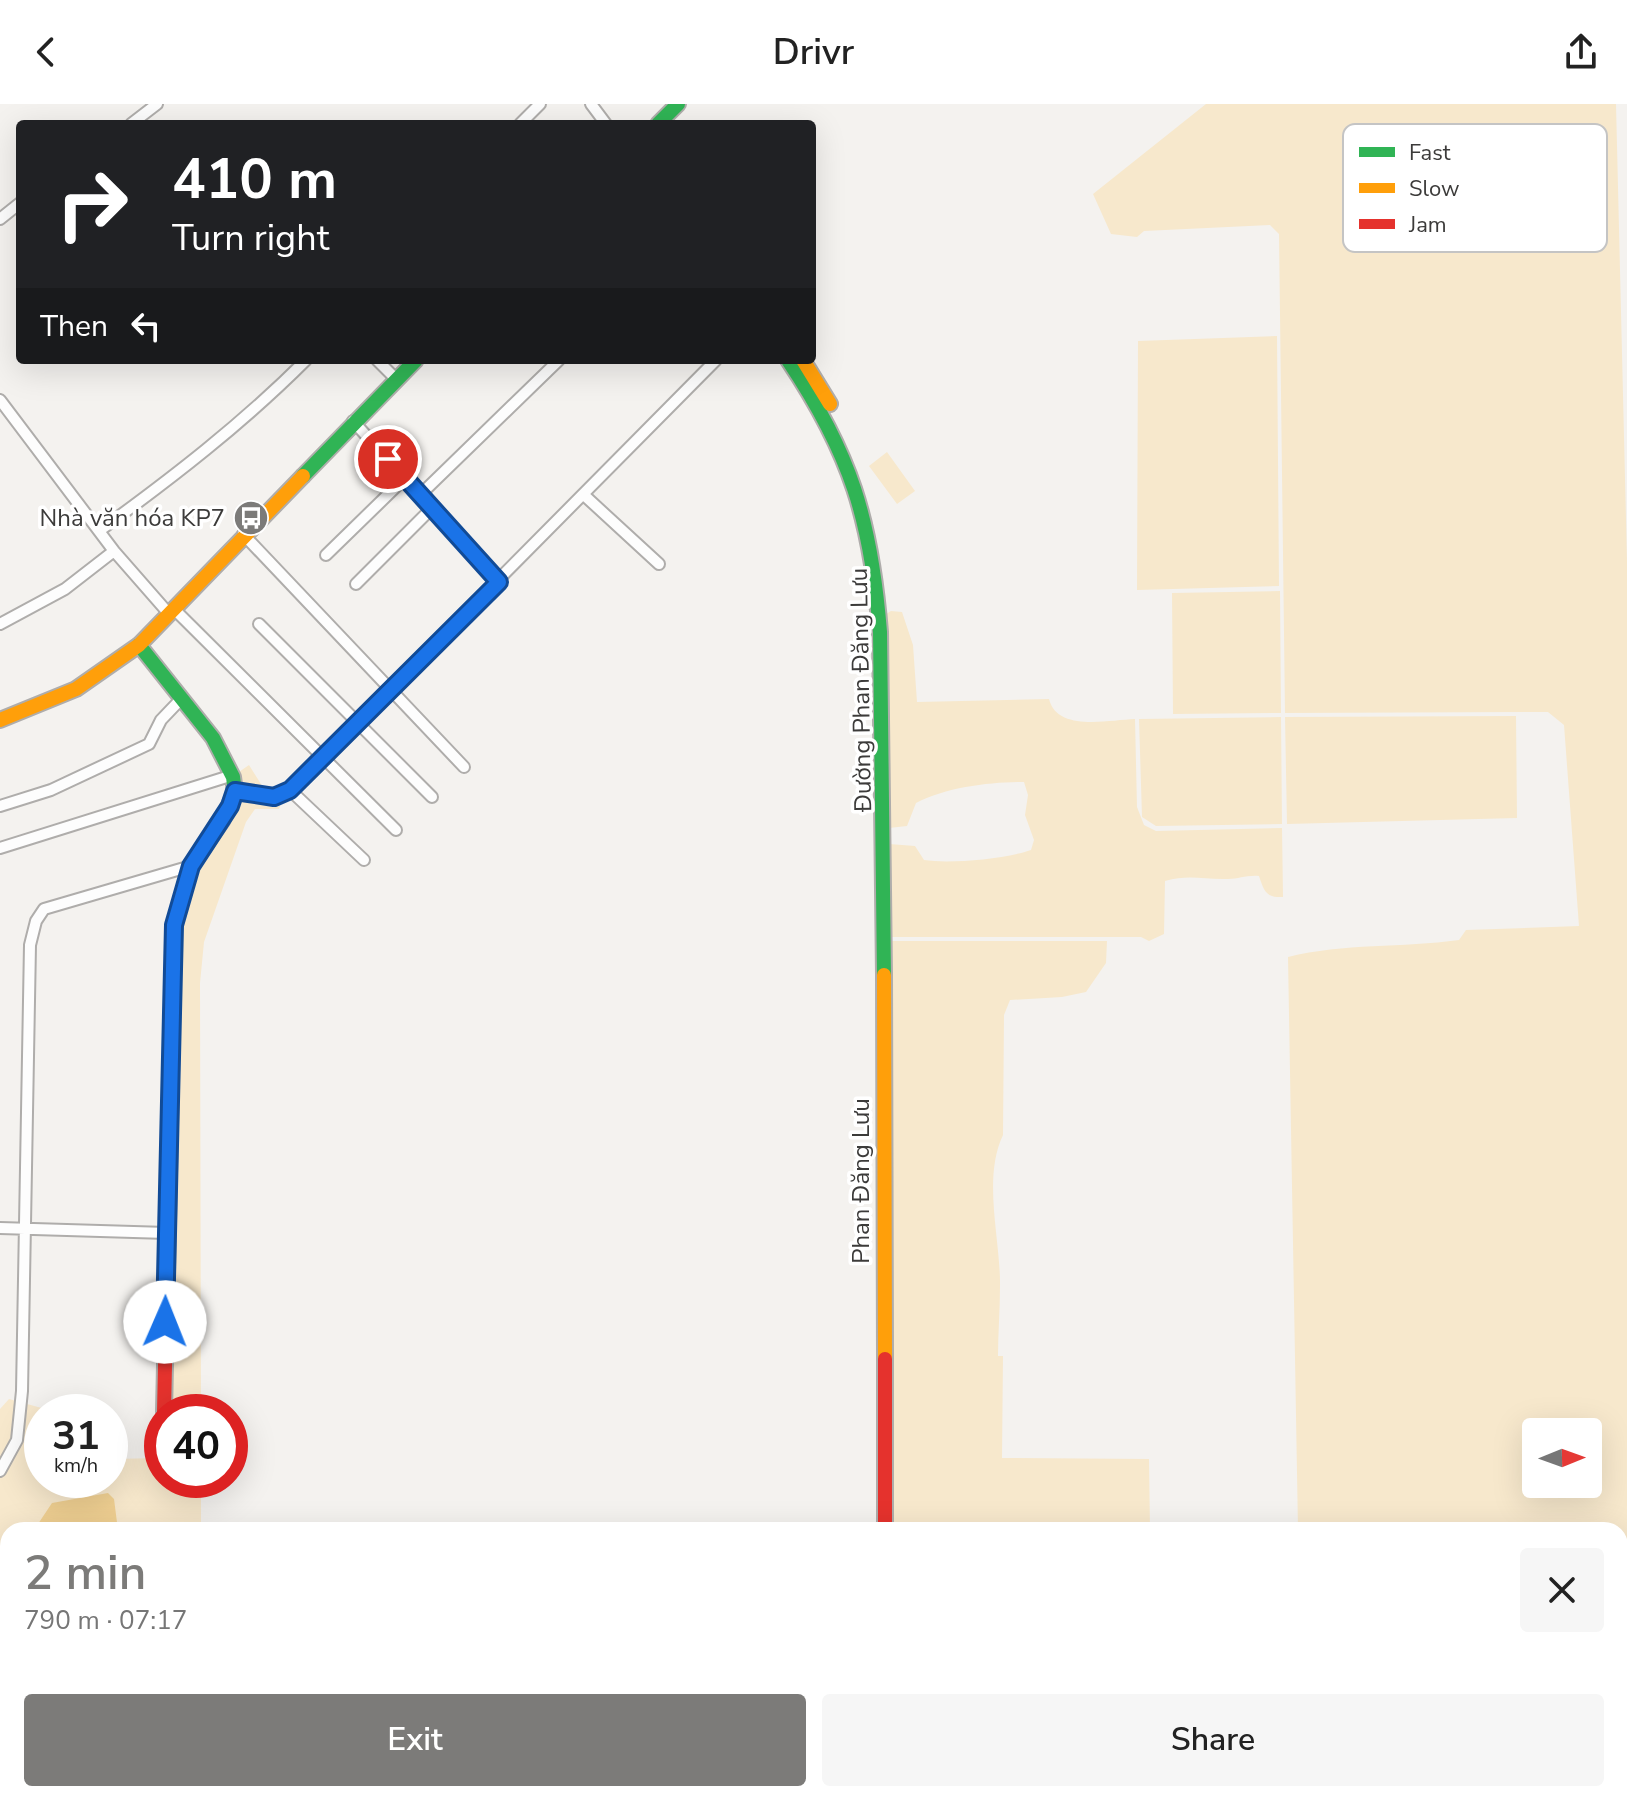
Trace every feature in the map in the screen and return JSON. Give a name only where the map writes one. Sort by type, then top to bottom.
[{"type":"street","points":[[136,120],[157,104]]},
{"type":"street","points":[[524,120],[540,104]]},
{"type":"street","points":[[662,120],[678,104]]},
{"type":"street","points":[[0,219],[16,206]]},
{"type":"street","points":[[99,531],[265,402],[302,364]]},
{"type":"street","points":[[381,364],[396,379]]},
{"type":"street","points":[[0,720],[76,689],[139,645],[243,534],[412,364]]},
{"type":"street","points":[[420,495],[555,364]]},
{"type":"street","points":[[235,791],[274,797],[290,790],[585,496],[712,364]]},
{"type":"street","name":"Đường Phan Đăng Lưu","points":[[791,364],[835,424]]},
{"type":"street","name":"Đường Phan Đăng Lưu","points":[[806,364],[820,384],[857,468],[879,539],[886,658],[884,831]]},
{"type":"street","points":[[0,400],[114,551],[396,830]]},
{"type":"street","points":[[353,421],[499,582]]},
{"type":"street","points":[[326,555],[405,478]]},
{"type":"street","points":[[585,496],[659,564]]},
{"type":"street","points":[[356,584],[432,508]]},
{"type":"street","points":[[243,534],[464,767]]},
{"type":"street","points":[[0,624],[65,589],[114,551]]},
{"type":"street","points":[[259,624],[432,797]]},
{"type":"street","points":[[139,645],[217,743],[233,775],[235,791],[230,806],[191,866],[174,925],[164,1394]]},
{"type":"street","points":[[0,806],[51,790],[149,744],[161,720],[182,698]]},
{"type":"street","points":[[0,848],[233,775]]},
{"type":"street","points":[[290,790],[364,860]]},
{"type":"street","name":"Phan Đăng Lưu","points":[[884,831],[885,1522]]},
{"type":"street","points":[[0,1471],[17,1440],[20,1421],[30,945],[36,921],[44,909],[191,866]]},
{"type":"street","points":[[0,1228],[167,1233]]},
{"type":"shaded area","points":[[1206,104],[1616,104],[1627,561],[1627,1522],[1298,1522],[1288,957],[1330,950],[1459,940],[1466,930],[1579,926],[1564,725],[1548,712],[1285,713],[1279,234],[1270,225],[1144,231],[1137,237],[1111,234],[1093,194]]},
{"type":"shaded area","points":[[1277,336],[1279,586],[1137,590],[1138,341]]},
{"type":"shaded area","points":[[887,452],[915,491],[897,504],[869,466]]},
{"type":"shaded area","points":[[1280,591],[1281,713],[1173,714],[1172,593]]},
{"type":"shaded area","points":[[902,612],[913,645],[917,702],[1049,699],[1062,716],[1073,720],[1098,722],[1135,719],[1137,807],[1144,825],[1156,831],[1282,828],[1283,897],[1266,892],[1259,876],[1165,881],[1164,934],[1149,941],[1141,937],[887,937],[889,844],[915,846],[924,860],[962,861],[1031,850],[1034,840],[1025,815],[1028,795],[1024,782],[983,784],[941,793],[916,803],[907,826],[889,828],[886,614]]},
{"type":"shaded area","points":[[1516,716],[1517,818],[1287,824],[1285,717]]},
{"type":"shaded area","points":[[1281,717],[1282,824],[1156,826],[1142,817],[1139,719]]},
{"type":"shaded area","points":[[249,765],[271,800],[283,798],[279,809],[255,809],[246,822],[204,942],[200,983],[201,1394],[168,1394],[177,925],[186,887],[233,808],[236,774]]},
{"type":"shaded area","points":[[887,941],[1107,941],[1106,963],[1086,992],[1062,997],[1010,1000],[1004,1015],[1003,1135],[997,1152],[993,1190],[1000,1269],[998,1356],[1003,1356],[1002,1458],[1149,1459],[1150,1522],[890,1522]]},
{"type":"shaded area","points":[[9,1399],[24,1403],[24,1498],[128,1498],[128,1459],[144,1458],[144,1498],[201,1498],[201,1522],[0,1522],[0,1409]]},
{"type":"shaded area","points":[[80,1498],[114,1499],[117,1522],[39,1522],[52,1503]]},
{"type":"traffic: fast","points":[[662,120],[678,104]]},
{"type":"traffic: fast","points":[[303,476],[412,364]]},
{"type":"traffic: fast","points":[[791,364],[828,426],[842,458],[864,522],[871,555],[880,632],[884,975]]},
{"type":"traffic: fast","points":[[139,645],[213,738],[233,777],[235,792],[222,821],[191,866],[174,925],[167,1272]]},
{"type":"traffic: slow","points":[[805,364],[830,404]]},
{"type":"traffic: slow","points":[[0,720],[76,689],[139,645],[303,476]]},
{"type":"traffic: slow","points":[[884,975],[885,1359]]},
{"type":"traffic: jam","points":[[164,1394],[167,1272]]},
{"type":"traffic: jam","points":[[885,1359],[885,1522]]},
{"type":"place","name":"Nhà văn hóa KP7","points":[[251,518]]},
{"type":"route","points":[[165,1322],[174,925],[191,866],[230,806],[235,791],[274,797],[290,790],[499,582],[388,459]]}]
